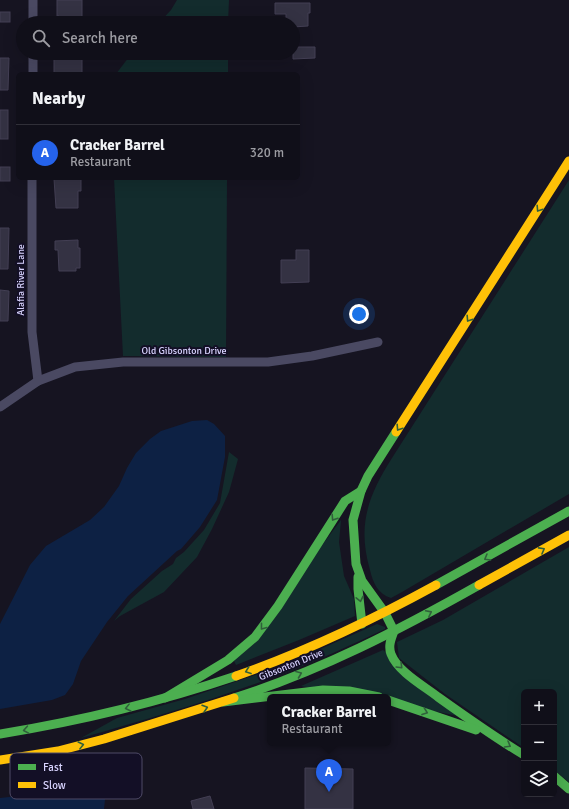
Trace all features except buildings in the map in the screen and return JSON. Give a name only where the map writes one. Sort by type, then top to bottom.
[{"type":"main road","points":[[362,624],[362,611],[354,548],[353,520],[361,491],[368,476],[569,161]]},
{"type":"main road","points":[[165,698],[228,660],[254,637],[278,606],[345,501],[361,491]]},
{"type":"main road","name":"Gibsonton Drive","points":[[0,734],[78,720],[165,698],[199,688],[272,662],[327,640],[423,593],[569,511]]},
{"type":"main road","name":"Gibsonton Drive","points":[[40,753],[80,746],[223,702],[262,689],[329,662],[440,607],[569,535]]},
{"type":"main road","points":[[358,574],[372,596],[385,612],[394,631],[390,641],[390,647],[391,654],[395,661],[407,674],[492,736],[521,753]]},
{"type":"main road","points":[[290,694],[323,690],[349,691],[364,694]]},
{"type":"main road","points":[[223,702],[267,697]]},
{"type":"main road","points":[[391,701],[492,736]]},
{"type":"main road","name":"Gibsonton Drive","points":[[0,760],[10,758]]},
{"type":"main road","points":[[557,779],[569,789]]},
{"type":"street","points":[[33,0],[33,16]]},
{"type":"street","points":[[33,60],[33,72]]},
{"type":"street","name":"Alafia River Lane","points":[[32,180],[32,332],[38,381]]},
{"type":"street","name":"Old Gibsonton Drive","points":[[0,407],[38,381],[75,367],[123,362],[268,362],[312,356],[378,342]]},
{"type":"green space","points":[[177,0],[229,0],[228,16],[165,16]]},
{"type":"green space","points":[[127,60],[228,60],[228,72],[118,72]]},
{"type":"green space","points":[[114,180],[227,180],[226,357],[123,356]]},
{"type":"green space","points":[[569,180],[569,494],[402,592],[391,598],[386,596],[379,591],[373,579],[366,554],[365,525],[371,498],[392,458]]},
{"type":"green space","points":[[229,452],[238,459],[229,492],[197,557],[164,592],[120,616],[114,621],[131,599],[162,571],[173,564],[176,558],[184,552],[204,530],[220,503]]},
{"type":"green space","points":[[341,520],[339,542],[344,576],[354,599],[355,616],[236,665],[234,661]]},
{"type":"green space","points":[[569,547],[569,782],[557,772],[557,689],[521,689],[521,746],[445,694],[399,658],[397,642],[443,620]]},
{"type":"green space","points":[[377,624],[385,627],[385,629],[334,653],[295,669],[207,700],[81,738],[117,718],[185,699],[282,666]]},
{"type":"green space","points":[[383,650],[459,716],[391,703],[391,694],[343,694],[301,686]]},
{"type":"water","points":[[207,420],[214,424],[225,436],[225,457],[217,500],[200,527],[181,549],[128,596],[107,622],[81,661],[73,684],[65,695],[52,700],[0,709],[0,624],[30,565],[46,546],[90,520],[104,507],[119,486],[136,453],[150,439],[161,431],[192,421]]},
{"type":"water","points":[[0,798],[105,799],[104,809],[0,809]]},
{"type":"traffic: fast","points":[[396,432],[368,476],[361,491],[353,520],[356,564],[362,581],[385,613],[394,631],[390,642],[390,651],[394,661],[399,667],[459,712],[521,753]]},
{"type":"traffic: fast","points":[[165,698],[228,660],[255,637],[278,606],[345,501],[361,491]]},
{"type":"traffic: fast","points":[[436,585],[569,511]]},
{"type":"traffic: fast","points":[[358,577],[362,624]]},
{"type":"traffic: fast","points":[[234,698],[298,675],[360,648],[479,585]]},
{"type":"traffic: fast","points":[[0,734],[119,710],[236,676]]},
{"type":"traffic: fast","points":[[290,694],[323,690],[349,691],[364,694]]},
{"type":"traffic: fast","points":[[223,702],[267,697]]},
{"type":"traffic: fast","points":[[391,701],[476,730]]},
{"type":"traffic: fast","points":[[557,779],[569,789]]},
{"type":"traffic: slow","points":[[396,432],[569,161]]},
{"type":"traffic: slow","points":[[479,585],[569,535]]},
{"type":"traffic: slow","points":[[236,676],[287,657],[338,635],[436,585]]},
{"type":"traffic: slow","points":[[45,753],[104,739],[234,698]]},
{"type":"traffic: slow","points":[[0,760],[10,758]]},
{"type":"place","name":"Cracker Barrel","points":[[329,792]]}]
